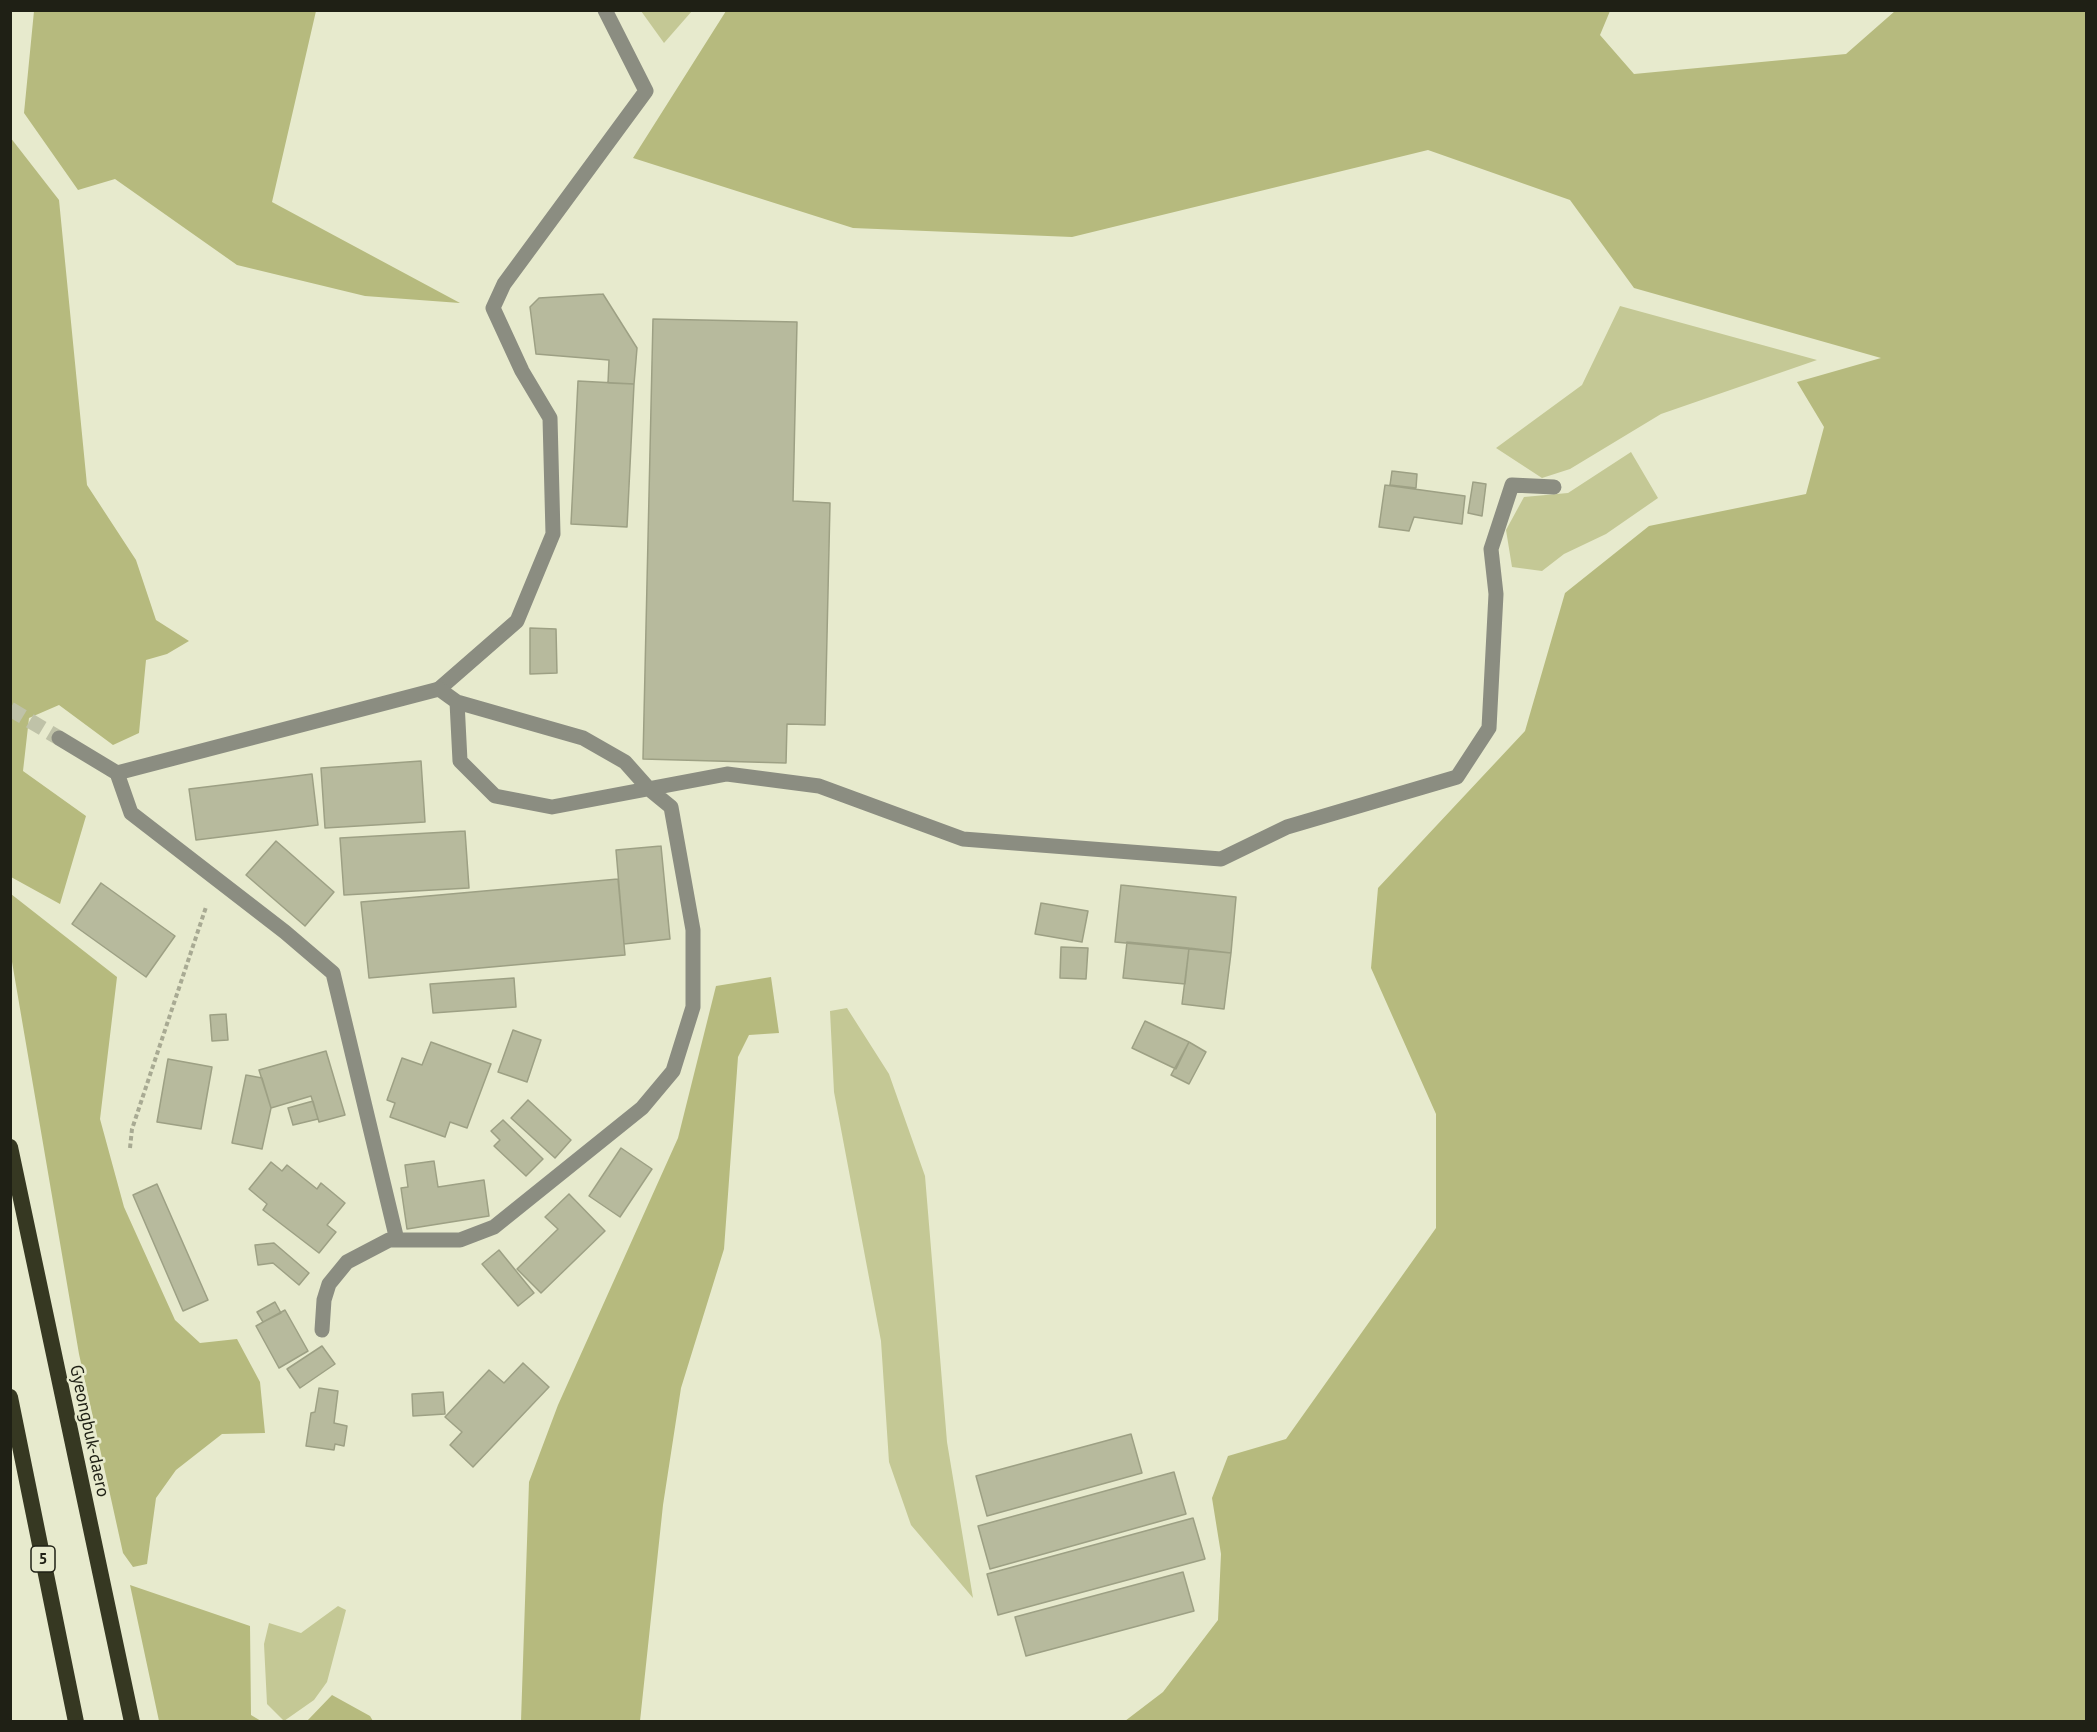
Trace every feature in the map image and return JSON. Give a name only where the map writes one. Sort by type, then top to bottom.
[{"type":"highway","name":"Gyeongbuk-daero","points":[[10,1147],[132,1722]]},
{"type":"highway","name":"5","points":[[10,1397],[76,1722]]},
{"type":"street","points":[[117,773],[439,689],[517,621],[553,534],[550,418],[522,371],[493,308],[504,284],[646,91],[605,10]]},
{"type":"street","points":[[457,702],[460,761],[495,796],[552,807],[727,774],[819,786],[963,839],[1221,859],[1287,827],[1457,777],[1489,728],[1496,594],[1491,549],[1508,495],[1512,485],[1554,487]]},
{"type":"street","points":[[322,1330],[329,1284],[341,1269],[358,1256],[389,1240],[460,1240],[494,1227],[642,1108],[673,1071],[693,1007],[693,930],[671,807],[649,789],[625,762],[583,738],[457,702],[439,689]]},
{"type":"street","points":[[59,738],[117,773],[131,813],[333,973],[397,1240]]},
{"type":"path","points":[[130,1148],[132,1129],[215,878]]},
{"type":"green space","points":[[34,11],[316,11],[272,202],[460,303],[365,296],[237,265],[115,179],[78,190],[24,113]]},
{"type":"green space","points":[[641,11],[692,11],[664,43]]},
{"type":"green space","points":[[726,11],[1610,11],[1600,35],[1634,74],[1846,54],[1895,11],[2086,11],[2086,1721],[1125,1721],[1163,1692],[1218,1620],[1221,1554],[1212,1498],[1228,1456],[1286,1439],[1436,1228],[1436,1114],[1371,968],[1378,888],[1525,731],[1565,593],[1649,526],[1806,494],[1824,427],[1797,382],[1881,358],[1634,288],[1570,200],[1428,150],[1072,237],[853,228],[633,158]]},
{"type":"green space","points":[[10,137],[59,200],[87,485],[136,560],[156,620],[189,641],[167,654],[146,660],[139,733],[113,745],[59,705],[29,718],[23,771],[86,816],[60,904],[11,877]]},
{"type":"green space","points":[[1620,306],[1817,360],[1661,414],[1570,469],[1542,478],[1496,448],[1582,385]]},
{"type":"green space","points":[[1631,452],[1658,498],[1606,534],[1564,554],[1542,571],[1512,567],[1506,530],[1524,497],[1568,493]]},
{"type":"green space","points":[[11,894],[117,977],[100,1119],[124,1207],[175,1320],[200,1343],[237,1339],[260,1382],[265,1433],[222,1434],[176,1470],[156,1498],[147,1564],[133,1567],[123,1553],[79,1354],[11,956]]},
{"type":"green space","points":[[771,977],[779,1033],[749,1035],[738,1057],[724,1249],[681,1388],[663,1505],[640,1721],[521,1721],[529,1482],[558,1405],[678,1138],[716,986]]},
{"type":"green space","points":[[847,1008],[889,1074],[925,1176],[947,1442],[973,1598],[911,1525],[889,1462],[881,1341],[834,1092],[830,1011]]},
{"type":"green space","points":[[130,1585],[250,1626],[251,1715],[261,1721],[159,1721]]},
{"type":"green space","points":[[338,1606],[346,1610],[327,1682],[314,1700],[284,1721],[267,1704],[264,1644],[269,1623],[301,1633]]},
{"type":"green space","points":[[332,1695],[370,1716],[373,1721],[307,1721]]},
{"type":"building","points":[[603,294],[637,348],[634,384],[608,383],[609,360],[536,354],[530,307],[539,298]]},
{"type":"building","points":[[653,319],[797,322],[793,501],[830,503],[825,725],[787,724],[786,763],[643,759]]},
{"type":"building","points":[[578,381],[634,384],[627,527],[571,524]]},
{"type":"building","points":[[1392,471],[1417,474],[1416,488],[1390,485]]},
{"type":"building","points":[[1473,482],[1486,484],[1482,516],[1468,513]]},
{"type":"building","points":[[1385,485],[1465,496],[1462,524],[1414,517],[1409,531],[1379,527]]},
{"type":"building","points":[[530,628],[556,629],[557,673],[530,674]]},
{"type":"building","points":[[421,761],[425,822],[325,828],[321,768]]},
{"type":"building","points":[[312,774],[318,825],[196,840],[189,789]]},
{"type":"building","points":[[465,831],[469,888],[344,895],[340,838]]},
{"type":"building","points":[[276,841],[334,892],[305,926],[246,875]]},
{"type":"building","points":[[661,846],[670,939],[624,944],[616,850]]},
{"type":"building","points":[[618,879],[625,955],[369,978],[361,902]]},
{"type":"building","points":[[101,883],[175,936],[146,977],[72,924]]},
{"type":"building","points":[[1121,885],[1236,897],[1231,953],[1115,942]]},
{"type":"building","points":[[1041,903],[1088,911],[1082,942],[1035,934]]},
{"type":"building","points":[[1127,942],[1189,948],[1185,984],[1123,978]]},
{"type":"building","points":[[1061,947],[1088,948],[1086,979],[1060,978]]},
{"type":"building","points":[[1189,948],[1231,953],[1224,1009],[1182,1004]]},
{"type":"building","points":[[514,978],[516,1007],[433,1013],[430,984]]},
{"type":"building","points":[[226,1014],[228,1040],[212,1041],[210,1015]]},
{"type":"building","points":[[1145,1021],[1189,1042],[1176,1069],[1132,1048]]},
{"type":"building","points":[[513,1030],[541,1040],[527,1082],[498,1072]]},
{"type":"building","points":[[431,1042],[491,1064],[467,1128],[450,1122],[445,1137],[390,1117],[395,1103],[387,1100],[402,1058],[422,1065]]},
{"type":"building","points":[[1189,1042],[1206,1052],[1189,1084],[1171,1075]]},
{"type":"building","points":[[326,1051],[345,1115],[319,1122],[311,1096],[271,1108],[259,1070]]},
{"type":"building","points":[[168,1059],[212,1067],[201,1129],[157,1122]]},
{"type":"building","points":[[246,1075],[262,1078],[271,1108],[262,1149],[232,1143]]},
{"type":"building","points":[[528,1100],[571,1140],[555,1158],[511,1118]]},
{"type":"building","points":[[313,1101],[318,1119],[293,1125],[288,1108]]},
{"type":"building","points":[[503,1120],[543,1159],[526,1176],[494,1146],[500,1140],[491,1131]]},
{"type":"building","points":[[621,1148],[652,1169],[620,1217],[589,1196]]},
{"type":"building","points":[[434,1161],[438,1187],[484,1180],[489,1216],[407,1229],[401,1188],[408,1187],[405,1165]]},
{"type":"building","points":[[271,1162],[282,1171],[287,1165],[317,1189],[321,1183],[345,1203],[327,1225],[336,1232],[319,1253],[263,1210],[267,1204],[249,1189]]},
{"type":"building","points":[[157,1184],[208,1300],[183,1311],[133,1195]]},
{"type":"building","points":[[569,1194],[605,1231],[541,1293],[517,1269],[558,1229],[545,1217]]},
{"type":"building","points":[[274,1243],[309,1273],[299,1285],[273,1263],[258,1265],[255,1245]]},
{"type":"building","points":[[499,1250],[534,1293],[518,1306],[482,1264]]},
{"type":"building","points":[[275,1302],[281,1313],[263,1322],[257,1312]]},
{"type":"building","points":[[285,1310],[308,1351],[279,1368],[256,1326]]},
{"type":"building","points":[[322,1346],[335,1364],[300,1388],[287,1369]]},
{"type":"building","points":[[523,1363],[549,1387],[473,1467],[450,1445],[462,1432],[445,1417],[489,1370],[504,1383]]},
{"type":"building","points":[[319,1388],[338,1391],[334,1423],[347,1426],[344,1446],[335,1444],[334,1450],[306,1446],[311,1413],[315,1412]]},
{"type":"building","points":[[443,1392],[445,1414],[413,1416],[412,1394]]},
{"type":"building","points":[[1131,1434],[1142,1473],[987,1516],[976,1476]]},
{"type":"building","points":[[1174,1472],[1186,1514],[990,1569],[978,1526]]},
{"type":"building","points":[[1193,1518],[1205,1559],[998,1615],[987,1574]]},
{"type":"building","points":[[1183,1572],[1194,1611],[1026,1656],[1015,1617]]},
{"type":"tunnel","points":[[10,709],[59,738]]}]
